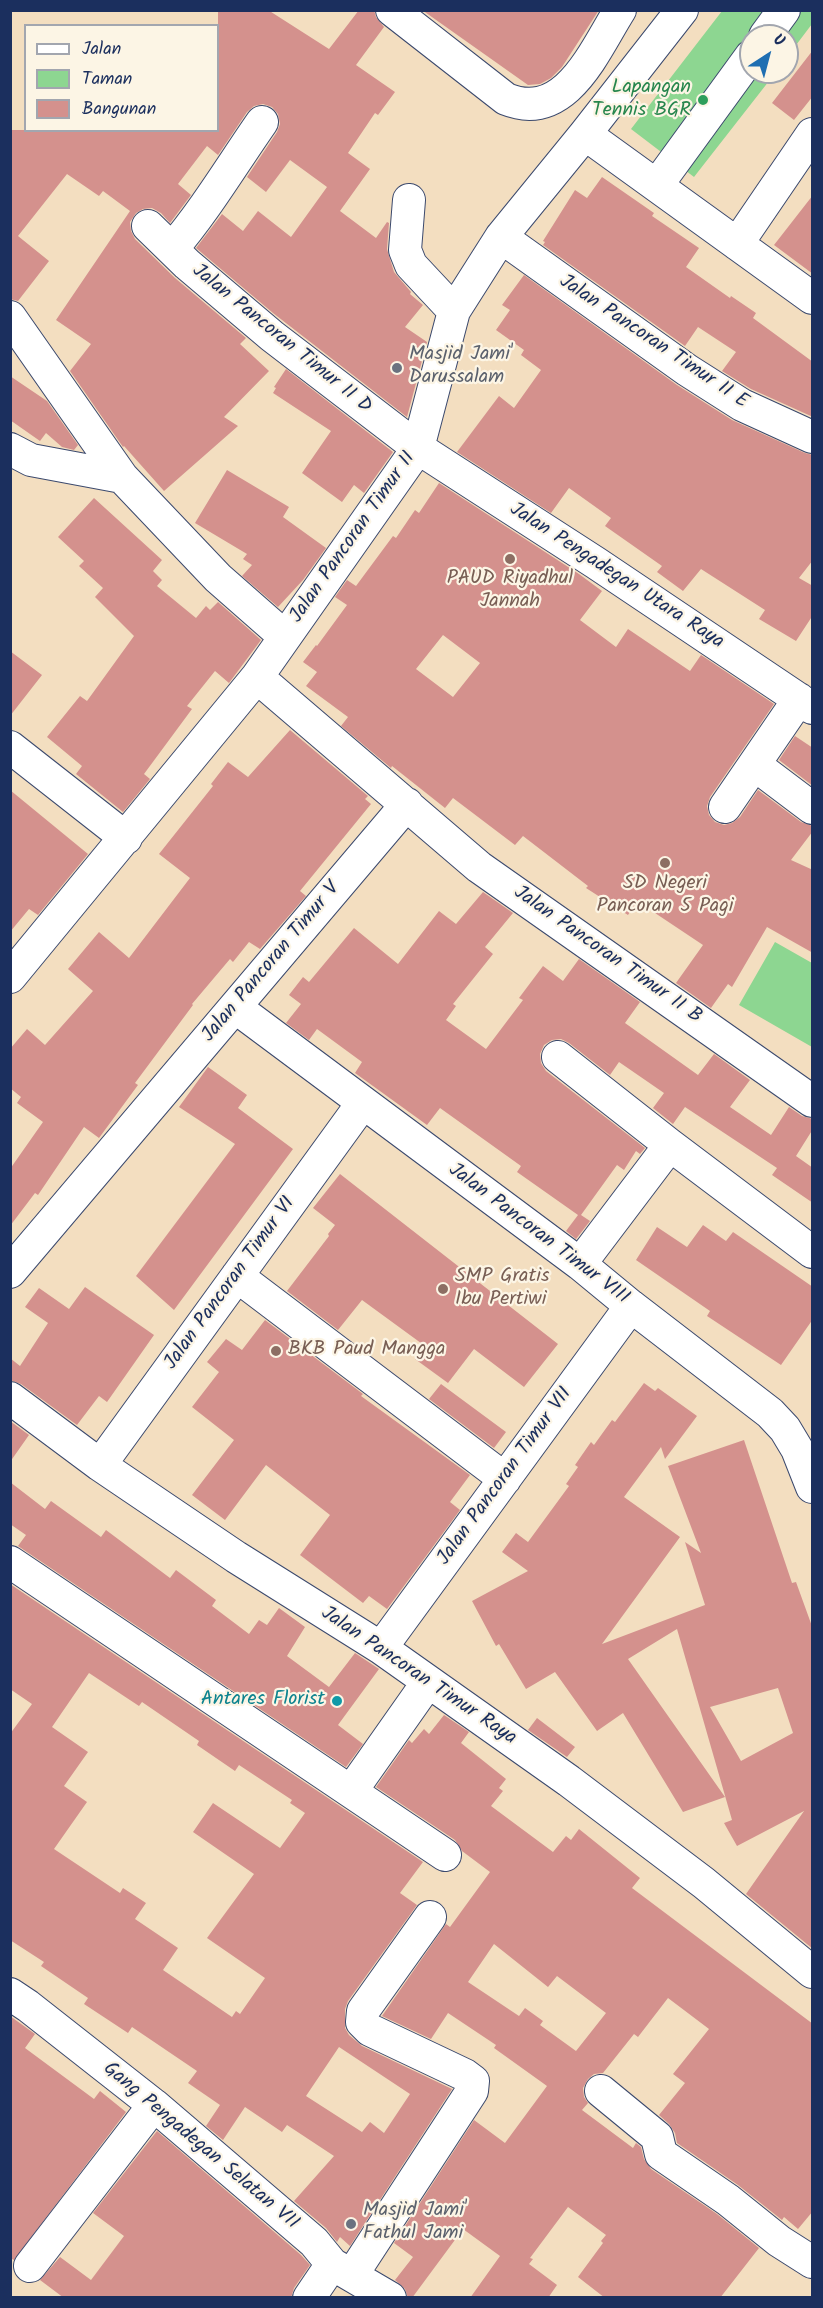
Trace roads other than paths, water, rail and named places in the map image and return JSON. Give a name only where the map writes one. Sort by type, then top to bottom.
[{"type":"street","points":[[392,10],[506,99],[520,104],[543,103],[558,97],[577,78],[620,10]]},
{"type":"street","points":[[774,24],[784,10]]},
{"type":"street","name":"Jalan Pancoran Timur II","points":[[15,965],[126,838],[257,677],[418,448],[454,311],[501,237],[585,134],[670,15]]},
{"type":"street","points":[[657,185],[739,72]]},
{"type":"street","points":[[172,249],[204,209],[262,122]]},
{"type":"street","points":[[585,134],[813,298]]},
{"type":"street","points":[[737,244],[813,134]]},
{"type":"street","points":[[409,200],[405,250],[411,265],[454,311]]},
{"type":"street","name":"Jalan Pancoran Timur II D","points":[[148,226],[272,336],[418,448]]},
{"type":"street","name":"Jalan Pancoran Timur II E","points":[[501,237],[687,370],[742,405],[813,437]]},
{"type":"street","points":[[10,317],[122,477],[218,578],[284,636]]},
{"type":"street","name":"Jalan Pengadegan Utara Raya","points":[[418,448],[806,703]]},
{"type":"street","points":[[10,449],[31,460],[122,477]]},
{"type":"street","points":[[257,677],[407,804]]},
{"type":"street","points":[[725,807],[755,765],[806,703]]},
{"type":"street","points":[[10,747],[126,838]]},
{"type":"street","points":[[755,765],[813,808]]},
{"type":"street","name":"Jalan Pancoran Timur V","points":[[10,1272],[407,804]]},
{"type":"street","name":"Jalan Pancoran Timur II B","points":[[407,804],[479,867],[813,1101]]},
{"type":"street","name":"Jalan Pancoran Timur VIII","points":[[235,1007],[362,1104],[580,1264],[770,1413],[785,1429],[797,1449],[813,1487]]},
{"type":"street","points":[[558,1056],[670,1145],[813,1252]]},
{"type":"street","name":"Jalan Pancoran Timur VI","points":[[100,1465],[362,1104]]},
{"type":"street","points":[[580,1264],[670,1145]]},
{"type":"street","points":[[237,1276],[505,1479]]},
{"type":"street","name":"Jalan Pancoran Timur VII","points":[[381,1648],[631,1306]]},
{"type":"street","name":"Jalan Pancoran Timur Raya","points":[[10,1398],[100,1465],[236,1557],[381,1648],[637,1830],[813,1972]]},
{"type":"street","points":[[10,1562],[352,1790],[445,1855]]},
{"type":"street","points":[[352,1790],[428,1682]]},
{"type":"street","points":[[309,2298],[342,2269],[472,2091],[473,2081],[465,2075],[370,2030],[362,2022],[363,2011],[430,1917]]},
{"type":"street","name":"Gang Pengadegan Selatan VII","points":[[10,1994],[154,2105],[314,2242],[342,2269],[390,2298]]},
{"type":"street","points":[[601,2091],[657,2137],[661,2154],[728,2200],[779,2241],[813,2262]]},
{"type":"street","points":[[30,2266],[154,2105]]},
{"type":"place","name":"Lapangan Tennis BGR","points":[[703,100]]},
{"type":"place","name":"Masjid Jami' Darussalam","points":[[397,368]]},
{"type":"place","name":"PAUD Riyadhul Jannah","points":[[510,559]]},
{"type":"place","name":"SD Negeri Pancoran 5 Pagi","points":[[665,863]]},
{"type":"place","name":"SMP Gratis Ibu Pertiwi","points":[[443,1289]]},
{"type":"place","name":"BKB Paud Mangga","points":[[276,1351]]},
{"type":"place","name":"Antares Florist","points":[[337,1701]]},
{"type":"place","name":"Masjid Jami' Fathul Jami","points":[[351,2224]]}]
